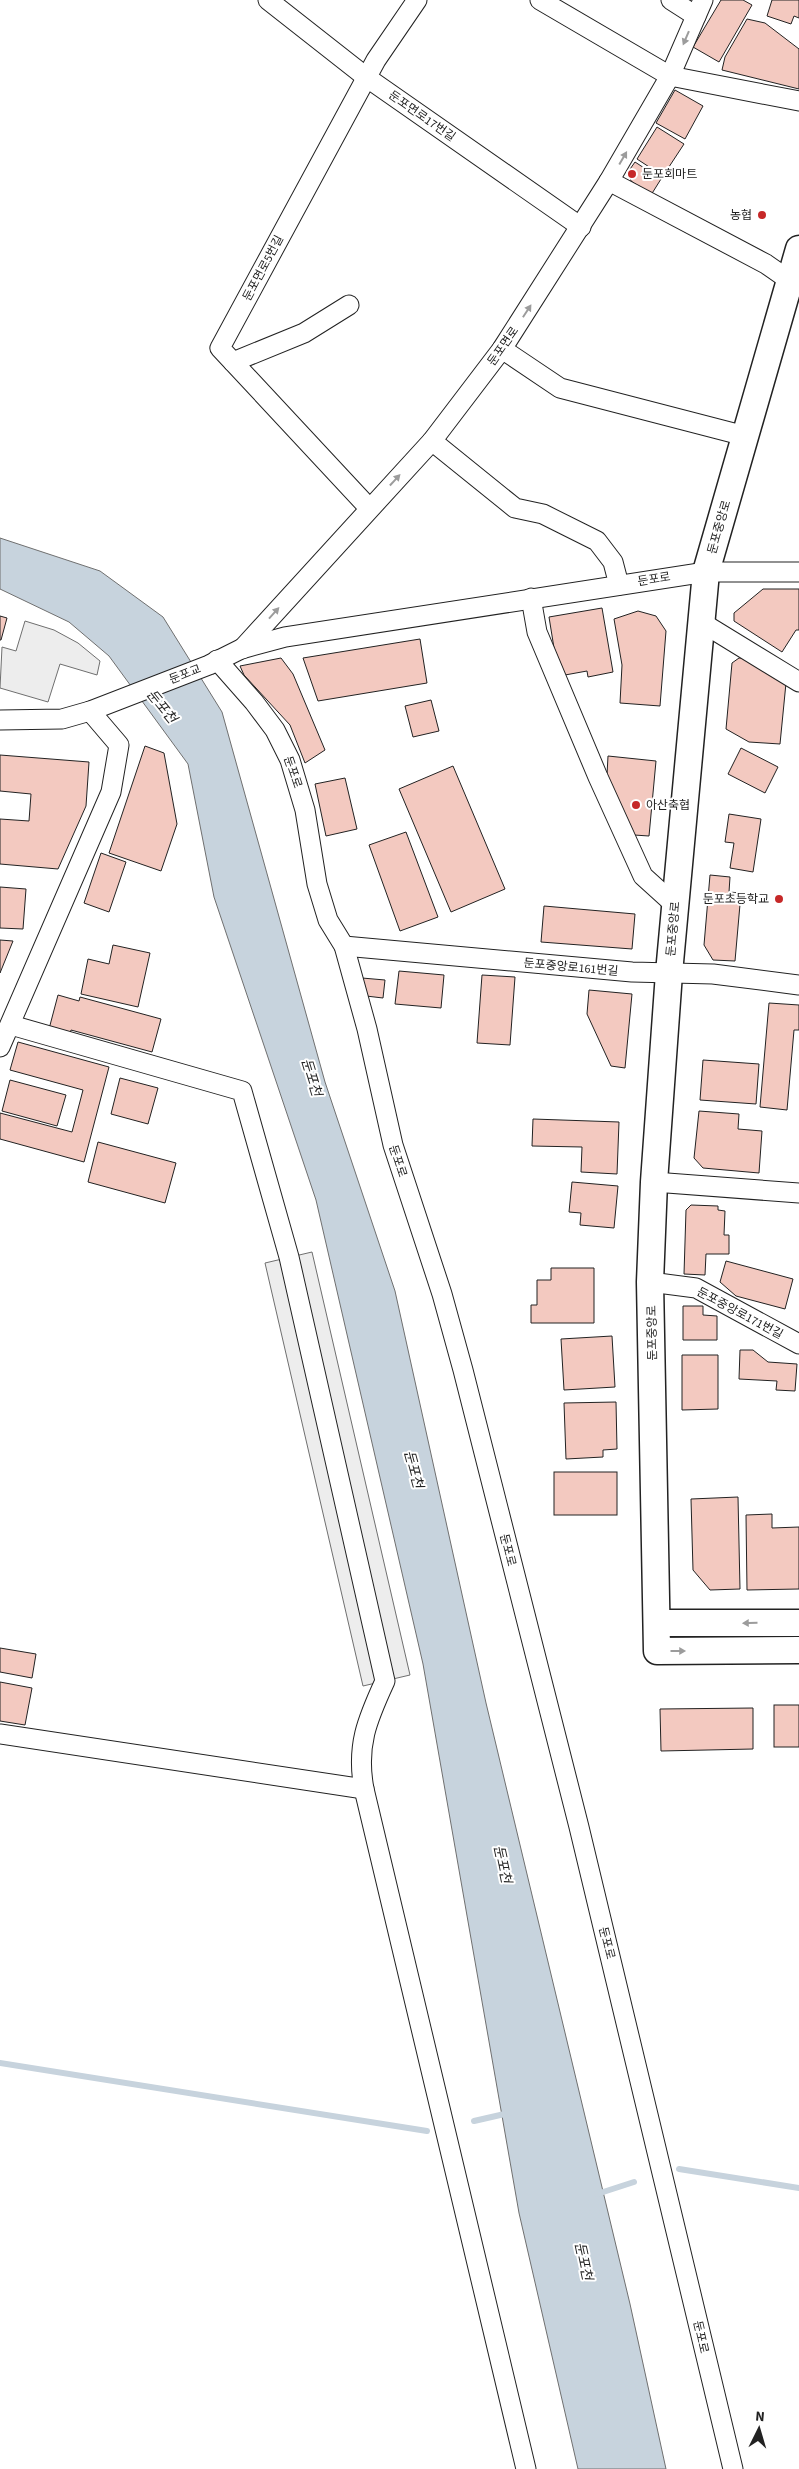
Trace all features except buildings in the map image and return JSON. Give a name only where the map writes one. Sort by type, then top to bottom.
[{"type":"street","name":"둔포면로17번길","points":[[268,0],[366,77],[581,227]]},
{"type":"street","name":"둔포면로5번길","points":[[369,508],[220,348],[366,77],[417,0]]},
{"type":"street","points":[[540,0],[670,76],[799,101]]},
{"type":"street","points":[[670,0],[700,8]]},
{"type":"street","name":"둔포면로","points":[[241,649],[432,441],[502,349],[610,181],[670,76],[700,8]]},
{"type":"street","points":[[610,181],[766,264],[794,284]]},
{"type":"street","name":"둔포중앙로","points":[[799,248],[794,284],[745,436],[706,572],[669,973],[654,1182],[650,1282],[657,1651],[799,1650]]},
{"type":"street","points":[[233,362],[304,333],[349,305]]},
{"type":"street","points":[[502,349],[560,388],[745,436]]},
{"type":"street","points":[[432,441],[515,508],[543,514],[597,541],[613,562],[619,585]]},
{"type":"street","name":"둔포로","points":[[733,2469],[581,1837],[465,1380],[442,1294],[393,1145],[368,1029],[344,946],[328,920],[317,884],[305,810],[290,760],[275,730],[254,702],[213,662],[241,649],[285,637],[531,598],[706,572],[799,572]]},
{"type":"street","points":[[531,598],[537,632],[598,777],[643,876],[675,904]]},
{"type":"street","points":[[701,622],[799,682]]},
{"type":"street","name":"둔포교","points":[[0,720],[62,718],[98,708],[213,662]]},
{"type":"street","points":[[0,1047],[111,792],[118,745],[98,708]]},
{"type":"street","name":"둔포중앙로161번길","points":[[344,946],[632,972],[713,974],[799,985]]},
{"type":"street","points":[[11,1024],[242,1091],[289,1257],[385,1681],[374,1704],[361,1746],[360,1765],[364,1789],[526,2469]]},
{"type":"street","points":[[654,1182],[799,1193]]},
{"type":"street","name":"둔포중앙로171번길","points":[[650,1282],[696,1288],[799,1344]]},
{"type":"street","points":[[657,1623],[799,1622]]},
{"type":"street","points":[[0,1734],[364,1789]]},
{"type":"shaded area","points":[[25,621],[54,630],[78,643],[100,661],[97,675],[60,664],[48,702],[0,688],[2,647],[16,651]]},
{"type":"shaded area","points":[[312,1252],[410,1675],[363,1686],[265,1263]]},
{"type":"water","name":"둔포천","points":[[0,538],[100,571],[163,617],[222,712],[325,1082],[395,1291],[486,1703],[630,2304],[666,2469],[578,2469],[519,2213],[423,1664],[316,1200],[214,897],[188,764],[109,656],[69,622],[0,589]]},
{"type":"waterway","points":[[0,2063],[427,2131]]},
{"type":"waterway","points":[[474,2121],[509,2113]]},
{"type":"waterway","points":[[679,2169],[799,2188]]},
{"type":"waterway","points":[[597,2194],[634,2182]]},
{"type":"place","name":"둔포회마트","points":[[632,174]]},
{"type":"place","name":"농협","points":[[762,215]]},
{"type":"place","name":"아산축협","points":[[636,805]]},
{"type":"place","name":"둔포초등학교","points":[[779,899]]}]
